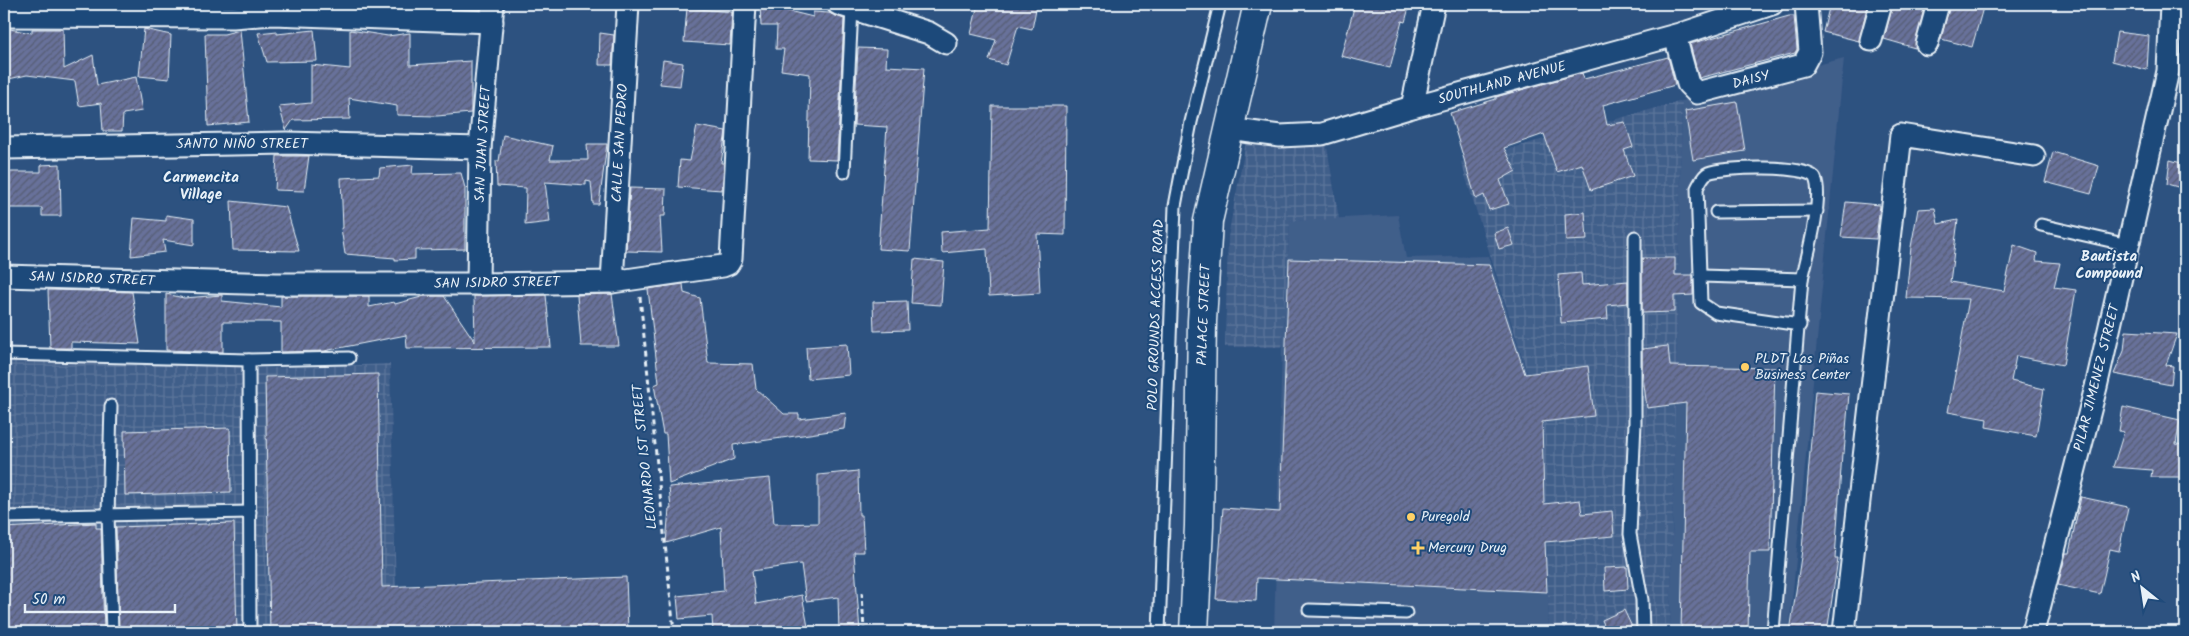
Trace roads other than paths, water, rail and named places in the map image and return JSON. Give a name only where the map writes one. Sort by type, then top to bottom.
[{"type":"street","name":"CALLE SAN PEDRO","points":[[612,282],[628,4]]},
{"type":"street","name":"SAN ISIDRO STREET","points":[[4,276],[276,284],[478,284],[612,282],[723,266],[728,264],[731,258],[745,4]]},
{"type":"street","name":"PALACE STREET","points":[[1194,632],[1199,526],[1202,321],[1208,221],[1258,4]]},
{"type":"street","points":[[1412,107],[1434,4]]},
{"type":"street","name":"SOUTHLAND AVENUE","points":[[1229,129],[1280,136],[1322,134],[1412,107],[1675,36],[1772,4]]},
{"type":"street","name":"DAISY","points":[[1675,36],[1688,84],[1697,93],[1803,65],[1810,52],[1806,4]]},
{"type":"street","points":[[1871,40],[1880,4]]},
{"type":"street","points":[[1927,44],[1938,4]]},
{"type":"street","name":"PILAR JIMENEZ STREET","points":[[2033,632],[2096,387],[2168,70],[2171,4]]},
{"type":"street","points":[[845,6],[929,33],[946,43]]},
{"type":"street","points":[[4,16],[233,17],[273,14],[493,13]]},
{"type":"street","name":"SAN JUAN STREET","points":[[478,284],[480,148],[493,13]]},
{"type":"street","points":[[1844,632],[1901,134],[2034,156]]},
{"type":"street","name":"SANTO NIÑO STREET","points":[[4,148],[287,143],[480,148]]},
{"type":"lane","name":"POLO GROUNDS ACCESS ROAD","points":[[1159,632],[1174,206],[1191,122],[1220,4]]},
{"type":"lane","points":[[844,172],[845,6]]},
{"type":"lane","points":[[1773,632],[1800,325],[1802,279],[1817,211],[1816,179],[1811,174],[1786,169],[1721,168],[1706,174],[1697,188],[1701,303],[1716,313],[1800,325]]},
{"type":"lane","points":[[1716,212],[1817,211]]},
{"type":"lane","points":[[2041,225],[2128,245]]},
{"type":"lane","points":[[1635,237],[1635,423],[1630,534],[1642,600],[1643,632]]},
{"type":"lane","points":[[1701,276],[1802,279]]},
{"type":"lane","points":[[4,354],[249,360],[349,358]]},
{"type":"lane","points":[[249,360],[250,632]]},
{"type":"lane","points":[[111,406],[108,515],[112,632]]},
{"type":"lane","points":[[4,517],[250,512]]},
{"type":"lane","points":[[1309,610],[1406,613]]},
{"type":"place","name":"PLDT Las Piñas Business Center","points":[[1745,367]]},
{"type":"place","name":"Puregold","points":[[1411,517]]},
{"type":"place","name":"Mercury Drug","points":[[1418,548]]},
{"type":"district","name":"Carmencita Village","points":[[201,186]]},
{"type":"district","name":"Bautista Compound","points":[[2109,266]]}]
